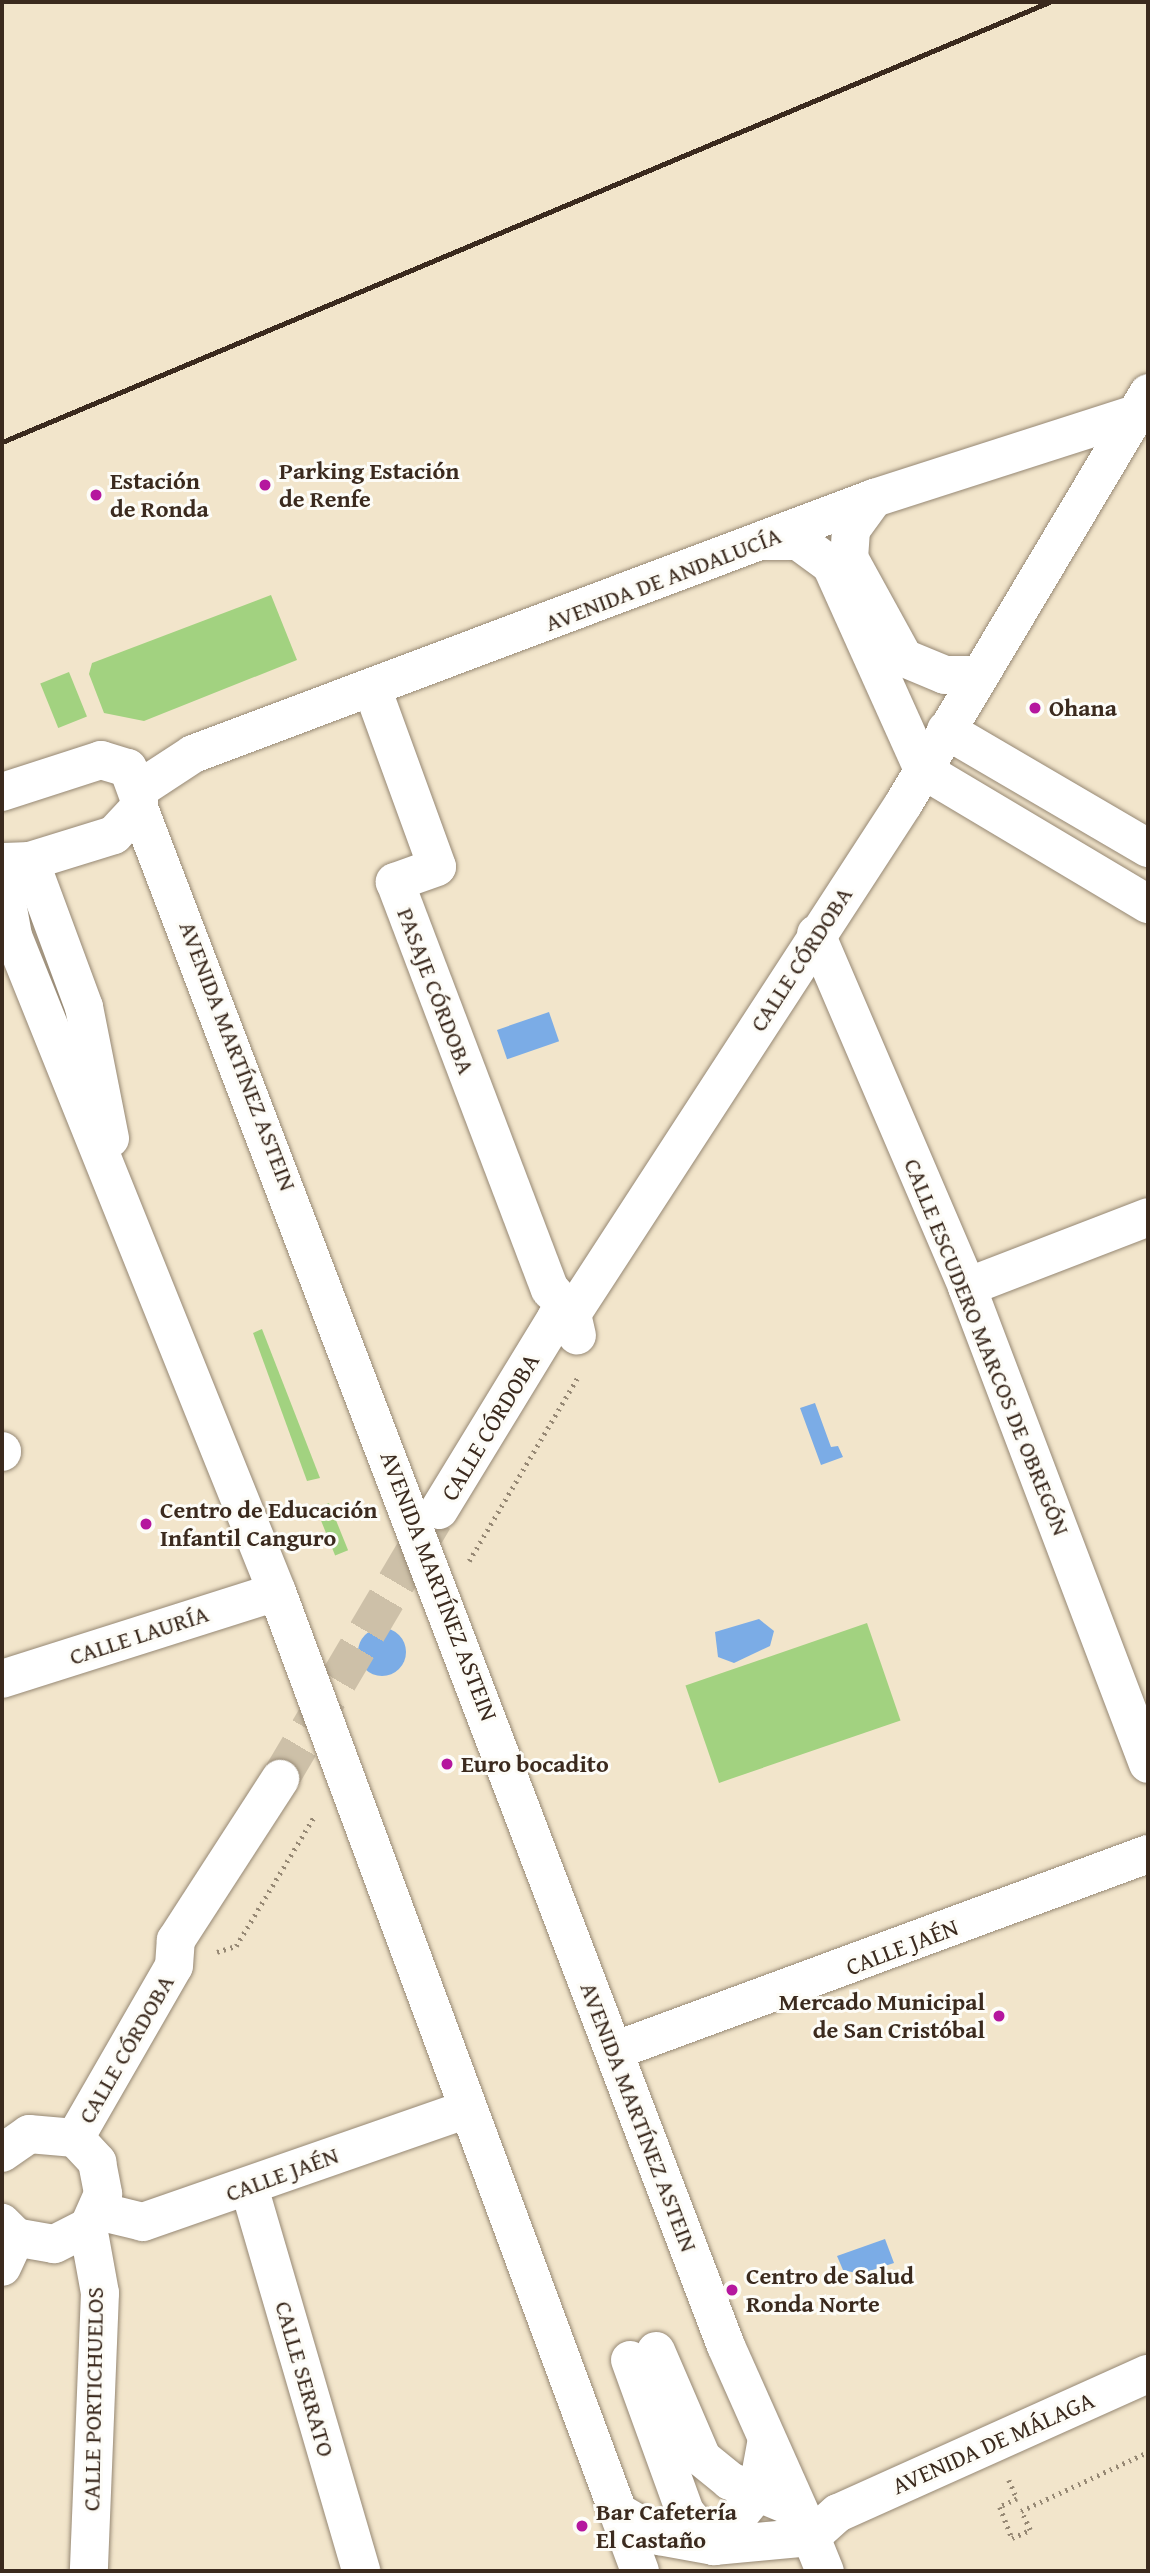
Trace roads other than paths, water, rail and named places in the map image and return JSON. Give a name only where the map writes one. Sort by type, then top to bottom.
[{"type":"street","name":"AVENIDA DE ANDALUCÍA","points":[[14,862],[114,835],[131,787],[193,754],[874,498],[1144,408]]},
{"type":"street","name":"CALLE CÓRDOBA","points":[[454,1511],[556,1318],[575,1323],[817,934],[923,770],[979,674],[1144,408]]},
{"type":"street","points":[[874,498],[851,530],[849,558],[904,659],[945,675],[979,674]]},
{"type":"street","points":[[763,541],[798,541],[831,565],[923,770],[1148,904]]},
{"type":"street","name":"PASAJE CÓRDOBA","points":[[372,688],[437,866],[395,882],[550,1289],[575,1323]]},
{"type":"street","points":[[946,730],[1148,848]]},
{"type":"street","name":"AVENIDA DE ANDALUCÍA","points":[[2,792],[102,760],[131,787]]},
{"type":"street","name":"AVENIDA MARTÍNEZ ASTEIN","points":[[131,787],[766,2444],[818,2532]]},
{"type":"street","points":[[14,862],[4,886],[13,936],[277,1592],[465,2110],[640,2571]]},
{"type":"street","points":[[14,862],[84,1007],[120,1199]]},
{"type":"street","name":"CALLE ESCUDERO MARCOS DE OBREGÓN","points":[[817,934],[967,1287],[1148,1764]]},
{"type":"street","points":[[967,1287],[1148,1217]]},
{"type":"street","name":"CALLE LAURÍA","points":[[2,1679],[277,1592]]},
{"type":"street","name":"CALLE CÓRDOBA","points":[[75,2138],[174,1966],[176,1940],[280,1779]]},
{"type":"street","name":"CALLE JAÉN","points":[[614,2051],[1148,1854]]},
{"type":"street","name":"CALLE JAÉN","points":[[93,2219],[143,2222],[465,2110]]},
{"type":"street","points":[[2,2151],[44,2131],[75,2138]]},
{"type":"street","name":"CALLE PORTICHUELOS","points":[[75,2138],[99,2170],[93,2219],[100,2294],[89,2571]]},
{"type":"street","name":"CALLE SERRATO","points":[[249,2187],[361,2571]]},
{"type":"street","points":[[7,2242],[54,2244],[93,2219]]},
{"type":"street","points":[[714,2546],[685,2512],[643,2355],[702,2458],[818,2532]]},
{"type":"street","name":"AVENIDA DE MÁLAGA","points":[[818,2532],[1148,2374]]},
{"type":"street","points":[[714,2546],[757,2493],[766,2444]]},
{"type":"street","points":[[618,2512],[659,2536],[714,2546],[818,2532]]},
{"type":"water","points":[[549,1012],[559,1041],[507,1059],[497,1030]]},
{"type":"water","points":[[815,1403],[831,1447],[838,1446],[843,1457],[821,1465],[800,1408]]},
{"type":"water","points":[[759,1619],[774,1631],[770,1646],[734,1663],[718,1657],[715,1632]]},
{"type":"water","points":[[382,1628],[399,1635],[406,1652],[399,1669],[382,1676],[365,1669],[358,1652],[365,1635]]},
{"type":"water","points":[[885,2239],[894,2263],[860,2274],[843,2270],[837,2256]]},
{"type":"tunnel","points":[[280,1779],[434,1519]]},
{"type":"railway","points":[[2,442],[1049,2]]},
{"type":"place","name":"Parking Estación de Renfe","points":[[265,485]]},
{"type":"place","name":"Estación de Ronda","points":[[96,495]]},
{"type":"place","name":"Ohana","points":[[1035,708]]},
{"type":"place","name":"Centro de Educación Infantil Canguro","points":[[146,1524]]},
{"type":"place","name":"Euro bocadito","points":[[447,1764]]},
{"type":"place","name":"Mercado Municipal de San Cristóbal","points":[[999,2016]]},
{"type":"place","name":"Centro de Salud Ronda Norte","points":[[732,2290]]},
{"type":"place","name":"Bar Cafetería El Castaño","points":[[582,2526]]}]
